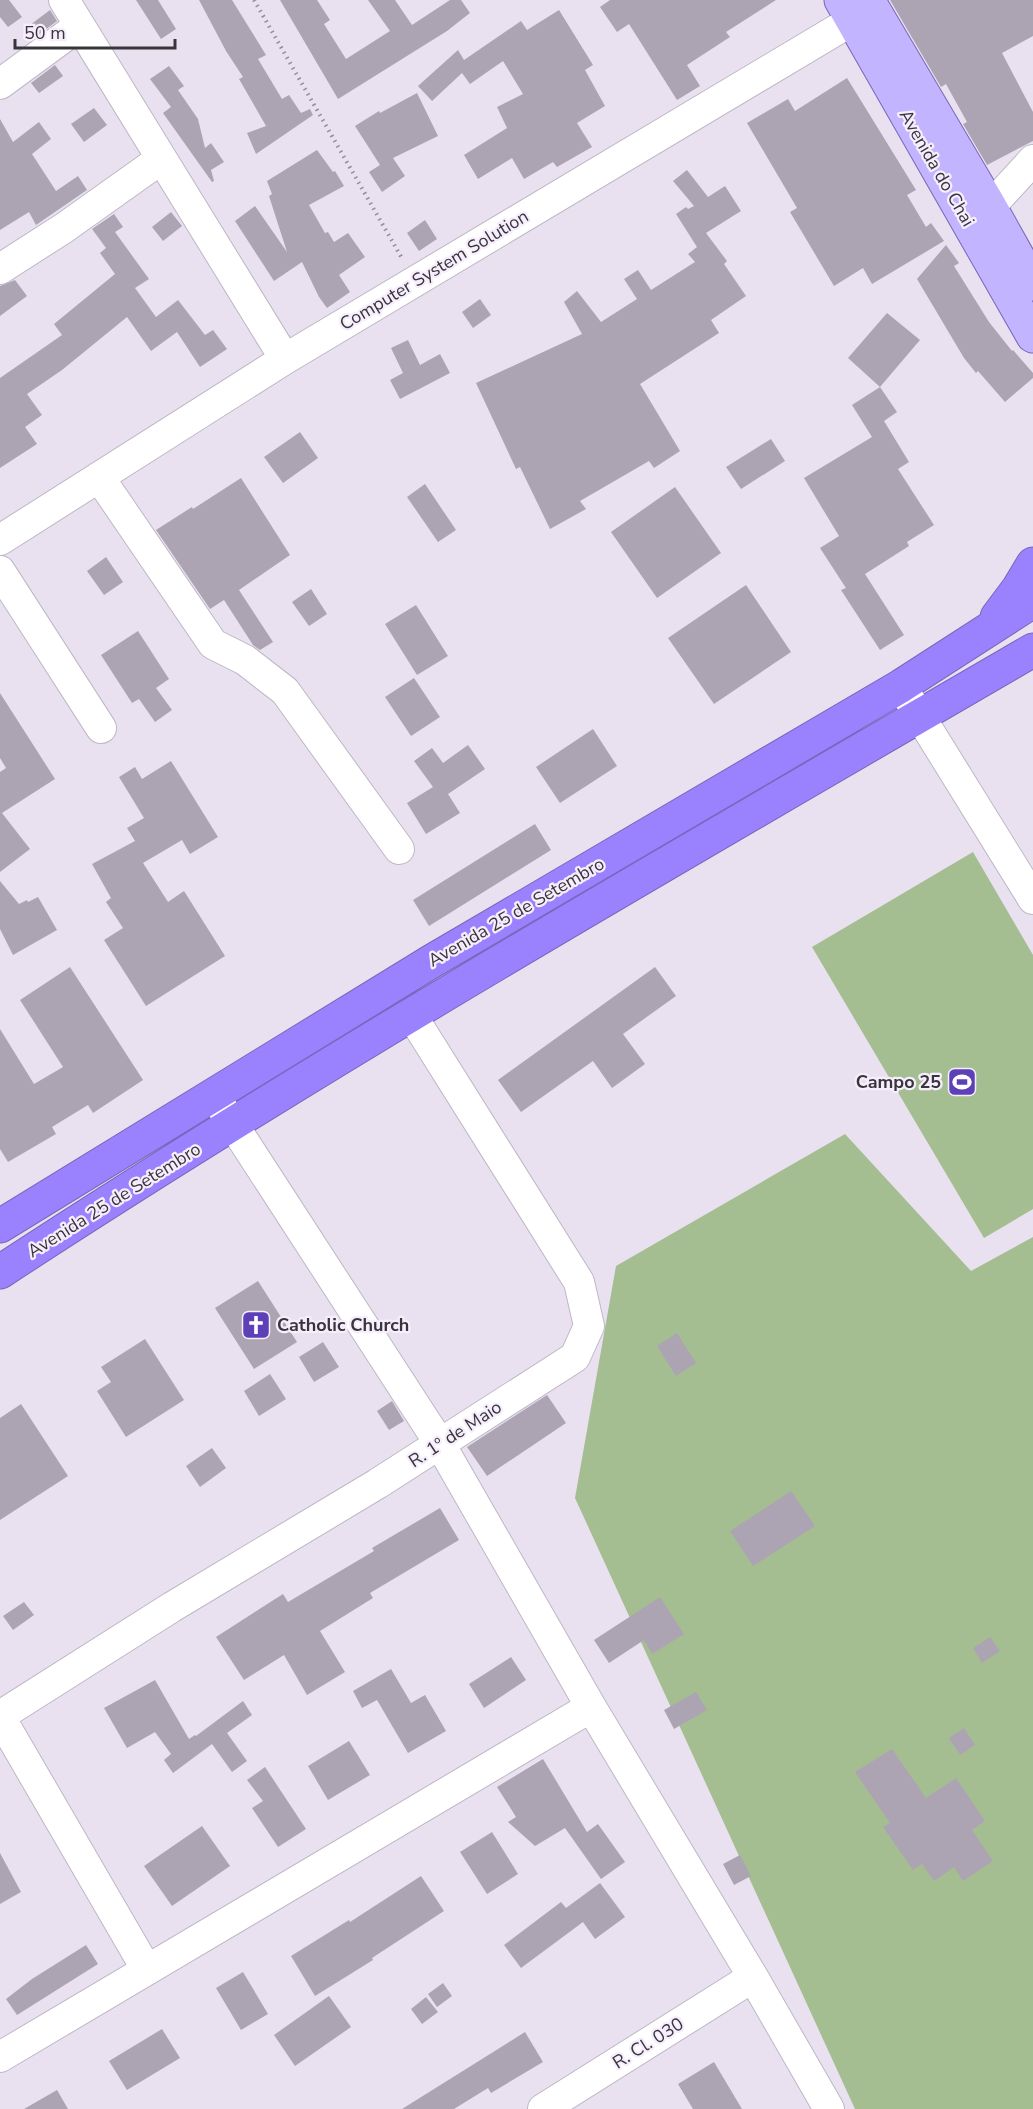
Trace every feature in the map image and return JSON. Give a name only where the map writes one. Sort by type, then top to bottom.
[{"type":"highway","points":[[989,628],[1033,564]]},
{"type":"highway","name":"Avenida 25 de Setembro","points":[[0,1226],[432,961],[901,686],[1033,601]]},
{"type":"highway","name":"Avenida 25 de Setembro","points":[[5,1258],[233,1125],[453,990],[1033,650]]},
{"type":"highway","points":[[432,961],[453,990]]},
{"type":"main road","name":"Avenida do Chai","points":[[858,7],[990,207],[1033,284]]},
{"type":"main road","name":"Avenida do Chai","points":[[858,7],[1033,336]]},
{"type":"street","points":[[64,0],[285,359]]},
{"type":"street","name":"Computer System Solution","points":[[0,540],[285,359],[415,282],[858,7]]},
{"type":"street","points":[[0,84],[79,26]]},
{"type":"street","points":[[0,269],[64,228],[161,159]]},
{"type":"street","points":[[990,207],[1033,160]]},
{"type":"street","points":[[99,477],[213,644],[245,660],[285,691],[399,849]]},
{"type":"street","points":[[0,571],[101,728]]},
{"type":"street","points":[[901,686],[1033,899]]},
{"type":"street","name":"R. 1º de Maio","points":[[0,1717],[172,1607],[440,1444],[575,1357],[589,1326],[579,1282],[412,1016]]},
{"type":"street","points":[[213,1094],[440,1444],[591,1707],[753,1977],[829,2109]]},
{"type":"street","points":[[0,2057],[591,1707]]},
{"type":"street","points":[[0,1717],[147,1970]]},
{"type":"street","name":"R. Cl. 030","points":[[543,2109],[753,1977]]},
{"type":"path","points":[[254,0],[415,282]]},
{"type":"green space","name":"Campo 25","points":[[973,852],[1033,955],[1033,1209],[984,1238],[812,947]]},
{"type":"green space","points":[[845,1134],[971,1271],[1033,1237],[1033,2109],[855,2109],[575,1498],[616,1266]]},
{"type":"building","points":[[0,0],[9,0],[22,17],[8,27],[0,17]]},
{"type":"building","points":[[136,0],[158,0],[176,29],[161,39]]},
{"type":"building","points":[[199,0],[232,0],[266,55],[258,59],[282,99],[289,95],[301,113],[310,109],[313,115],[256,154],[247,133],[266,126],[239,79],[243,77],[226,51]]},
{"type":"building","points":[[280,0],[317,0],[330,20],[324,24],[346,59],[390,31],[368,0],[395,0],[412,25],[450,0],[461,0],[470,13],[447,31],[338,99]]},
{"type":"building","points":[[610,0],[776,0],[726,32],[730,37],[687,65],[700,86],[677,100],[629,24],[617,32],[600,7]]},
{"type":"building","points":[[890,0],[1033,0],[1033,36],[1002,53],[1033,112],[1033,141],[987,165],[963,124],[967,122],[946,84],[941,87]]},
{"type":"building","points":[[50,10],[57,21],[38,35],[30,25]]},
{"type":"building","points":[[559,10],[593,65],[585,70],[605,106],[577,123],[592,147],[557,167],[553,162],[524,179],[512,158],[478,179],[464,155],[507,128],[497,107],[523,94],[503,61],[470,84],[462,73],[432,101],[418,86],[458,50],[464,60],[521,21],[527,30]]},
{"type":"building","points":[[55,65],[63,76],[39,93],[31,83]]},
{"type":"building","points":[[169,66],[184,86],[178,90],[198,119],[205,148],[211,143],[224,162],[211,170],[214,181],[212,182],[163,113],[171,107],[150,79]]},
{"type":"building","points":[[847,78],[916,190],[907,195],[926,227],[931,223],[944,241],[872,284],[863,268],[834,286],[790,212],[797,208],[747,123],[788,99],[795,111]]},
{"type":"building","points":[[417,93],[438,136],[393,158],[405,176],[382,192],[369,172],[380,165],[355,126],[379,111],[380,113]]},
{"type":"building","points":[[94,108],[107,125],[84,142],[71,124]]},
{"type":"building","points":[[0,119],[13,142],[39,122],[51,139],[32,154],[56,191],[78,176],[87,190],[36,225],[29,212],[0,230]]},
{"type":"building","points":[[317,150],[333,172],[335,171],[344,186],[309,205],[325,233],[328,232],[334,242],[331,244],[348,233],[365,257],[339,275],[350,292],[327,308],[302,262],[274,281],[235,221],[255,206],[287,252],[269,196],[272,194],[267,181]]},
{"type":"building","points":[[687,170],[708,197],[725,186],[741,211],[706,233],[727,261],[724,264],[746,296],[711,320],[719,333],[640,384],[680,451],[654,468],[649,461],[580,501],[586,509],[550,529],[520,467],[516,469],[476,383],[582,334],[564,302],[577,291],[601,322],[637,299],[624,279],[638,270],[651,290],[695,262],[688,254],[697,247],[676,214],[686,207],[688,209],[694,206],[673,181]]},
{"type":"building","points":[[171,212],[182,226],[163,241],[152,227]]},
{"type":"building","points":[[114,214],[123,227],[115,232],[149,279],[135,288],[156,317],[178,300],[205,335],[213,330],[227,349],[200,367],[177,332],[151,351],[127,317],[62,370],[27,394],[42,415],[25,427],[37,444],[0,468],[0,378],[62,335],[54,324],[115,274],[100,253],[106,248],[92,229]]},
{"type":"building","points":[[425,220],[437,239],[419,251],[407,233]]},
{"type":"building","points":[[946,245],[959,263],[954,266],[989,322],[1033,373],[1033,378],[1005,402],[964,358],[917,279]]},
{"type":"building","points":[[15,280],[27,296],[0,316],[0,286]]},
{"type":"building","points":[[480,299],[491,315],[473,328],[462,312]]},
{"type":"building","points":[[887,313],[920,340],[880,387],[848,358]]},
{"type":"building","points":[[408,340],[420,365],[440,354],[450,373],[400,399],[390,380],[403,373],[391,348]]},
{"type":"building","points":[[880,387],[897,412],[884,421],[909,462],[898,469],[934,525],[907,542],[909,546],[865,574],[904,635],[880,650],[841,590],[846,588],[820,548],[839,536],[804,478],[872,437],[852,405]]},
{"type":"building","points":[[300,432],[318,458],[283,483],[264,457]]},
{"type":"building","points":[[771,439],[785,461],[741,489],[726,467]]},
{"type":"building","points":[[241,478],[290,555],[239,590],[273,642],[260,650],[253,645],[224,600],[210,609],[156,530]]},
{"type":"building","points":[[425,484],[456,530],[438,542],[407,497]]},
{"type":"building","points":[[675,487],[721,553],[657,598],[611,532]]},
{"type":"building","points":[[106,557],[123,582],[104,595],[87,571]]},
{"type":"building","points":[[746,585],[791,652],[714,704],[668,638]]},
{"type":"building","points":[[311,589],[327,614],[309,626],[292,602]]},
{"type":"building","points":[[416,605],[448,656],[417,675],[385,624]]},
{"type":"building","points":[[138,631],[169,679],[156,688],[172,710],[155,722],[139,699],[132,703],[101,655]]},
{"type":"building","points":[[414,678],[440,717],[411,736],[385,697]]},
{"type":"building","points":[[0,693],[55,779],[2,813],[30,849],[0,872],[0,772],[6,768],[0,758]]},
{"type":"building","points":[[593,729],[617,766],[560,803],[536,767]]},
{"type":"building","points":[[468,745],[485,769],[448,794],[460,813],[426,834],[407,803],[433,787],[414,761],[432,748],[443,763]]},
{"type":"building","points":[[171,761],[218,837],[190,854],[182,840],[143,863],[168,902],[184,891],[225,956],[146,1006],[104,940],[123,928],[106,902],[111,898],[92,864],[135,841],[127,828],[144,818],[119,777],[135,767],[142,779]]},
{"type":"building","points":[[535,824],[551,850],[429,926],[413,900]]},
{"type":"building","points":[[0,881],[19,904],[38,897],[57,930],[13,955],[0,929]]},
{"type":"building","points":[[70,967],[143,1080],[93,1113],[88,1105],[52,1127],[56,1134],[8,1162],[0,1149],[0,1029],[34,1084],[63,1067],[20,1000]]},
{"type":"building","points":[[655,967],[676,996],[623,1034],[645,1064],[612,1088],[593,1061],[521,1112],[498,1080]]},
{"type":"building","name":"Catholic Church","points":[[258,1281],[297,1342],[254,1369],[215,1308]]},
{"type":"building","points":[[677,1333],[696,1363],[676,1376],[657,1346]]},
{"type":"building","points":[[145,1339],[184,1400],[126,1437],[97,1391],[111,1382],[101,1367]]},
{"type":"building","points":[[323,1342],[339,1367],[314,1382],[299,1357]]},
{"type":"building","points":[[270,1374],[286,1399],[259,1416],[244,1391]]},
{"type":"building","points":[[547,1395],[566,1423],[487,1476],[467,1447]]},
{"type":"building","points":[[392,1401],[404,1421],[389,1430],[377,1411]]},
{"type":"building","points":[[21,1404],[68,1476],[0,1520],[0,1418]]},
{"type":"building","points":[[212,1448],[226,1468],[200,1487],[186,1466]]},
{"type":"building","points":[[791,1491],[815,1526],[753,1566],[730,1531]]},
{"type":"building","points":[[440,1508],[459,1540],[370,1593],[373,1598],[320,1631],[345,1672],[307,1695],[284,1655],[244,1680],[216,1637],[283,1594],[288,1602],[374,1551],[372,1548]]},
{"type":"building","points":[[660,1597],[684,1634],[652,1654],[644,1640],[609,1663],[594,1640]]},
{"type":"building","points":[[24,1602],[34,1615],[13,1630],[3,1616]]},
{"type":"building","points":[[990,1637],[1000,1651],[982,1663],[973,1648]]},
{"type":"building","points":[[511,1657],[526,1680],[484,1708],[469,1684]]},
{"type":"building","points":[[391,1669],[411,1703],[425,1695],[446,1731],[408,1753],[377,1700],[362,1708],[353,1691]]},
{"type":"building","points":[[155,1680],[189,1739],[243,1701],[252,1715],[227,1733],[247,1761],[232,1772],[212,1744],[173,1773],[164,1760],[171,1754],[155,1732],[127,1748],[104,1708]]},
{"type":"building","points":[[696,1692],[707,1710],[674,1729],[664,1710]]},
{"type":"building","points":[[964,1728],[975,1745],[960,1755],[949,1738]]},
{"type":"building","points":[[349,1741],[370,1775],[328,1800],[308,1766]]},
{"type":"building","points":[[892,1749],[926,1798],[956,1778],[985,1821],[972,1830],[993,1861],[963,1881],[954,1867],[934,1881],[922,1864],[913,1870],[883,1827],[890,1823],[855,1772]]},
{"type":"building","points":[[543,1759],[587,1832],[598,1824],[625,1862],[601,1879],[565,1828],[535,1846],[508,1822],[516,1817],[497,1787]]},
{"type":"building","points":[[265,1767],[306,1829],[278,1847],[252,1808],[263,1801],[247,1780]]},
{"type":"building","points":[[202,1826],[230,1866],[172,1906],[144,1866]]},
{"type":"building","points":[[492,1832],[518,1874],[487,1894],[460,1852]]},
{"type":"building","points":[[0,1853],[21,1892],[0,1904]]},
{"type":"building","points":[[740,1855],[751,1876],[734,1885],[723,1864]]},
{"type":"building","points":[[421,1876],[444,1911],[372,1958],[373,1960],[315,1996],[291,1956],[349,1920],[350,1922]]},
{"type":"building","points":[[600,1883],[625,1917],[595,1939],[583,1922],[521,1968],[504,1945],[561,1902],[566,1908]]},
{"type":"building","points":[[86,1945],[98,1964],[17,2015],[6,1999],[32,1979]]},
{"type":"building","points":[[243,1972],[268,2014],[241,2030],[216,1988]]},
{"type":"building","points":[[443,1983],[452,1996],[437,2007],[428,1994]]},
{"type":"building","points":[[329,1996],[351,2027],[295,2066],[274,2035]]},
{"type":"building","points":[[426,1997],[438,2012],[422,2024],[411,2009]]},
{"type":"building","points":[[162,2029],[180,2058],[127,2090],[109,2061]]},
{"type":"building","points":[[525,2032],[543,2062],[491,2093],[488,2088],[454,2109],[402,2109]]},
{"type":"building","points":[[714,2062],[742,2109],[693,2109],[678,2084]]},
{"type":"building","points":[[57,2090],[68,2109],[24,2109]]},
{"type":"place","name":"Campo 25","points":[[962,1082]]},
{"type":"place","name":"Catholic Church","points":[[256,1325]]}]
